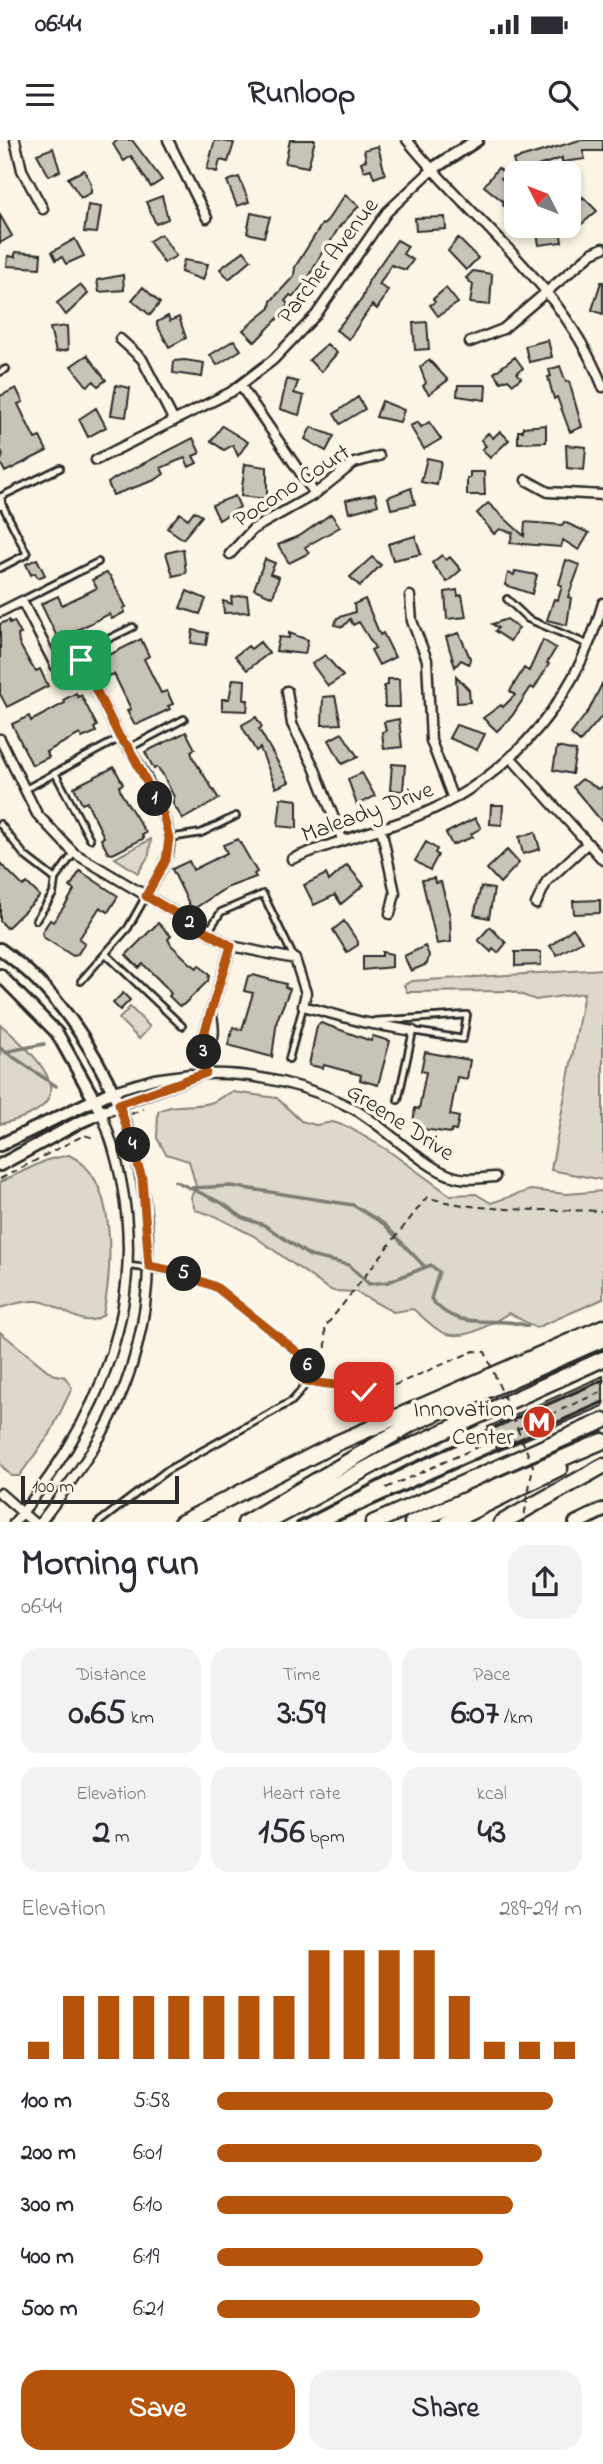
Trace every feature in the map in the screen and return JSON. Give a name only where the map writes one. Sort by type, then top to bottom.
[{"type":"highway","points":[[181,1522],[337,1443],[603,1327]]},
{"type":"highway","points":[[245,1522],[413,1423],[603,1339]]},
{"type":"highway","points":[[266,1522],[390,1456],[603,1359]]},
{"type":"highway","points":[[373,1522],[603,1421]]},
{"type":"highway","points":[[412,1522],[603,1441]]},
{"type":"highway","points":[[448,1522],[603,1448]]},
{"type":"highway","points":[[501,1522],[603,1466]]},
{"type":"main road","points":[[576,1522],[603,1510]]},
{"type":"street","points":[[15,140],[22,170],[43,209]]},
{"type":"street","points":[[168,140],[207,218]]},
{"type":"street","points":[[407,140],[547,291],[579,335],[603,387]]},
{"type":"street","name":"Parcher Avenue","points":[[96,460],[240,385],[296,338],[328,299],[377,224],[434,168],[477,140]]},
{"type":"street","points":[[470,342],[503,329],[603,248]]},
{"type":"street","points":[[120,339],[142,359],[174,421]]},
{"type":"street","points":[[240,385],[314,494]]},
{"type":"street","name":"Pocono Court","points":[[230,554],[244,536],[314,494],[354,463],[379,456]]},
{"type":"street","points":[[526,480],[548,492],[603,495]]},
{"type":"street","points":[[410,596],[412,621],[427,660],[431,683],[431,741],[453,799]]},
{"type":"street","points":[[0,612],[22,601],[58,671],[81,660],[120,738],[129,748],[163,814],[169,838],[166,860],[146,896]]},
{"type":"street","name":"Maleady Drive","points":[[292,859],[453,799],[511,758],[551,714],[590,645],[603,603]]},
{"type":"street","points":[[287,691],[292,724],[314,767],[342,839]]},
{"type":"street","points":[[0,739],[23,791],[37,814],[74,853],[231,946],[295,959],[306,993],[303,1006],[362,1022],[414,1031]]},
{"type":"street","points":[[511,758],[603,859]]},
{"type":"street","points":[[381,828],[394,881],[395,893],[390,914]]},
{"type":"street","points":[[537,904],[547,881],[588,843]]},
{"type":"street","points":[[206,1073],[205,1053],[211,1046],[214,1033],[212,1016],[231,946]]},
{"type":"street","points":[[0,949],[46,988],[69,1016],[89,1044],[113,1091],[142,1178],[149,1266],[136,1349],[110,1418],[78,1471],[40,1522]]},
{"type":"street","points":[[0,975],[57,1033],[101,1112],[122,1183],[129,1266],[121,1325],[105,1378],[67,1453],[14,1522]]},
{"type":"street","name":"Greene Drive","points":[[119,1104],[206,1073]]},
{"type":"street","name":"Greene Drive","points":[[113,1091],[154,1079],[206,1073],[264,1078],[324,1095],[366,1116],[440,1171],[465,1179],[495,1177]]},
{"type":"street","points":[[0,1146],[113,1091]]},
{"type":"street","points":[[0,1165],[119,1104]]},
{"type":"street","points":[[0,1493],[34,1522]]},
{"type":"lane","points":[[0,372],[6,369]]},
{"type":"lane","points":[[0,568],[27,554],[0,502],[60,468]]},
{"type":"lane","points":[[22,601],[98,562]]},
{"type":"lane","points":[[507,599],[528,619],[590,645]]},
{"type":"lane","points":[[81,660],[92,647],[132,627]]},
{"type":"lane","points":[[129,748],[184,719]]},
{"type":"lane","points":[[23,791],[120,738]]},
{"type":"lane","points":[[55,773],[90,839]]},
{"type":"lane","points":[[169,838],[201,833],[236,816]]},
{"type":"lane","points":[[0,824],[25,856],[55,879]]},
{"type":"lane","points":[[36,920],[53,894],[55,879],[74,853]]},
{"type":"lane","points":[[207,933],[221,912],[263,894],[295,959]]},
{"type":"lane","points":[[81,981],[107,955],[146,896]]},
{"type":"lane","points":[[107,955],[182,1026]]},
{"type":"lane","points":[[289,1059],[303,1006]]},
{"type":"lane","points":[[362,1022],[467,1016],[463,1039],[414,1031],[398,1100]]},
{"type":"lane","points":[[98,1522],[166,1471],[292,1401],[309,1374],[306,1359],[216,1287],[174,1271],[149,1266],[129,1266]]},
{"type":"path","points":[[89,1135],[92,1129]]},
{"type":"path","points":[[0,1179],[80,1136],[89,1135],[94,1138]]},
{"type":"path","points":[[326,1348],[325,1327],[427,1197],[443,1202],[603,1211]]},
{"type":"path","points":[[306,1382],[349,1386],[374,1394],[481,1349],[485,1352],[533,1466],[523,1522]]},
{"type":"path","points":[[386,1488],[603,1391]]},
{"type":"shaded area","points":[[151,839],[149,855],[138,873],[115,858]]},
{"type":"shaded area","points":[[603,969],[603,1180],[551,1170],[584,993],[536,1000],[511,991],[407,992],[404,985],[412,981]]},
{"type":"shaded area","points":[[130,1007],[150,1027],[139,1039],[119,1019]]},
{"type":"shaded area","points":[[0,1024],[42,1067],[49,1081],[50,1094],[43,1106],[27,1116],[0,1124]]},
{"type":"shaded area","points":[[233,1092],[277,1098],[301,1121],[316,1125],[333,1122],[348,1127],[386,1149],[450,1195],[476,1194],[491,1203],[530,1190],[567,1194],[603,1191],[603,1299],[536,1328],[509,1313],[476,1331],[458,1335],[440,1331],[413,1309],[393,1312],[356,1292],[333,1291],[324,1286],[254,1236],[215,1216],[195,1210],[191,1197],[196,1186],[189,1161],[166,1154],[157,1138],[158,1112],[171,1107],[206,1104]]},
{"type":"shaded area","points":[[69,1155],[85,1166],[97,1183],[104,1203],[108,1226],[109,1274],[103,1315],[95,1319],[79,1319],[55,1306],[38,1301],[0,1308],[0,1182],[47,1160]]},
{"type":"shaded area","points":[[0,1332],[52,1374],[65,1377],[72,1388],[50,1434],[19,1476],[11,1476],[0,1464]]},
{"type":"building","points":[[118,140],[132,140],[162,180],[151,187],[131,156],[124,161],[119,154],[113,144]]},
{"type":"building","points":[[215,140],[234,143],[228,162],[220,160],[217,172],[207,169]]},
{"type":"building","points":[[290,140],[315,140],[308,167],[285,163]]},
{"type":"building","points":[[580,140],[603,140],[603,151],[583,151],[585,159],[513,160]]},
{"type":"building","points":[[378,146],[385,174],[374,178],[371,169],[364,171],[361,162],[366,160],[364,150]]},
{"type":"building","points":[[53,148],[60,171],[49,176],[37,154]]},
{"type":"building","points":[[498,168],[504,173],[504,177],[501,178],[504,181],[504,202],[484,186]]},
{"type":"building","points":[[84,170],[91,183],[91,193],[81,198],[68,178]]},
{"type":"building","points":[[239,177],[249,202],[237,206],[227,181]]},
{"type":"building","points":[[345,195],[359,206],[339,227],[328,246],[326,245],[309,277],[293,297],[290,295],[285,301],[288,304],[284,312],[255,342],[243,330],[270,308],[271,301],[294,276],[295,267],[322,224],[324,225]]},
{"type":"building","points":[[162,196],[168,219],[156,224],[146,202]]},
{"type":"building","points":[[583,197],[597,211],[581,225]]},
{"type":"building","points":[[88,205],[101,207],[97,233],[84,232]]},
{"type":"building","points":[[251,213],[270,217],[264,237],[247,233]]},
{"type":"building","points":[[0,215],[12,236],[0,243]]},
{"type":"building","points":[[445,217],[446,229],[416,231],[415,218]]},
{"type":"building","points":[[161,234],[176,256],[164,263],[149,241]]},
{"type":"building","points":[[458,238],[478,258],[466,270],[448,251]]},
{"type":"building","points":[[538,238],[561,238],[562,242],[539,245]]},
{"type":"building","points":[[75,239],[84,256],[66,264],[62,257],[56,260],[52,252]]},
{"type":"building","points":[[397,240],[408,246],[403,254],[413,260],[406,270],[391,265],[379,285],[388,290],[383,300],[377,309],[372,305],[349,339],[336,330],[362,299],[369,280]]},
{"type":"building","points":[[244,251],[251,260],[229,279],[220,269]]},
{"type":"building","points":[[15,252],[41,254],[40,268],[7,266],[8,256],[15,257]]},
{"type":"building","points":[[184,260],[208,264],[203,280],[181,272]]},
{"type":"building","points":[[473,271],[492,274],[490,305],[470,303],[473,285],[466,278]]},
{"type":"building","points":[[123,275],[124,290],[99,292],[97,280]]},
{"type":"building","points":[[603,282],[603,314],[592,310]]},
{"type":"building","points":[[80,285],[88,294],[66,315],[57,303]]},
{"type":"building","points":[[143,287],[160,303],[150,315],[132,300]]},
{"type":"building","points":[[446,288],[458,303],[438,316],[430,305]]},
{"type":"building","points":[[168,316],[170,321],[179,317],[186,338],[169,347],[157,325],[157,322]]},
{"type":"building","points":[[427,322],[429,349],[415,350],[413,323]]},
{"type":"building","points":[[67,326],[68,350],[56,352],[50,328]]},
{"type":"building","points":[[234,340],[241,350],[217,365],[210,355]]},
{"type":"building","points":[[548,340],[552,357],[529,362],[525,346]]},
{"type":"building","points":[[327,344],[337,353],[321,372],[309,360]]},
{"type":"building","points":[[87,355],[106,380],[98,386],[94,381],[87,386],[71,366]]},
{"type":"building","points":[[515,357],[523,368],[517,373],[521,378],[513,384],[508,379],[501,382],[494,373]]},
{"type":"building","points":[[429,360],[448,380],[429,394],[423,386],[426,383],[420,367]]},
{"type":"building","points":[[174,361],[204,363],[202,377],[173,373]]},
{"type":"building","points":[[560,366],[566,382],[569,381],[582,427],[570,432],[557,397],[554,399],[548,377],[551,376],[549,370]]},
{"type":"building","points":[[287,379],[298,382],[294,393],[304,396],[299,415],[280,409]]},
{"type":"building","points":[[116,385],[130,388],[126,417],[111,415]]},
{"type":"building","points":[[458,385],[486,385],[485,400],[457,396]]},
{"type":"building","points":[[16,388],[23,402],[18,404],[28,425],[35,439],[40,437],[47,451],[5,472],[0,462],[3,455],[0,448],[0,396]]},
{"type":"building","points":[[358,397],[365,409],[340,424],[334,414]]},
{"type":"building","points":[[382,401],[404,410],[400,422],[376,417]]},
{"type":"building","points":[[96,408],[106,427],[88,437],[79,419]]},
{"type":"building","points":[[418,422],[421,427],[429,422],[441,439],[424,449],[410,426]]},
{"type":"building","points":[[546,425],[546,442],[518,443],[518,431],[523,431],[523,427]]},
{"type":"building","points":[[222,426],[248,442],[238,456],[233,445],[224,450],[211,441]]},
{"type":"building","points":[[311,427],[334,436],[326,451],[305,439]]},
{"type":"building","points":[[500,431],[509,440],[490,458],[482,449],[486,446],[481,440],[488,433],[493,438]]},
{"type":"building","points":[[193,438],[200,453],[193,456],[197,463],[189,467],[185,458],[177,461],[161,468],[164,474],[155,480],[113,495],[108,483],[115,478]]},
{"type":"building","points":[[566,445],[586,447],[584,470],[567,468]]},
{"type":"building","points":[[427,458],[441,461],[437,485],[421,482]]},
{"type":"building","points":[[245,464],[267,467],[267,499],[241,496]]},
{"type":"building","points":[[470,472],[484,472],[485,495],[467,495],[467,478],[470,478]]},
{"type":"building","points":[[411,488],[415,504],[391,509],[388,497]]},
{"type":"building","points":[[375,494],[378,505],[349,513],[346,500]]},
{"type":"building","points":[[235,496],[240,507],[219,520],[212,505]]},
{"type":"building","points":[[488,503],[524,536],[525,522],[562,525],[564,522],[589,533],[579,550],[563,540],[561,547],[510,543],[513,533],[500,529],[494,534],[477,513]]},
{"type":"building","points":[[194,511],[202,516],[183,539],[167,528],[180,513],[188,519]]},
{"type":"building","points":[[331,514],[340,527],[305,547],[309,553],[289,563],[278,545],[301,535]]},
{"type":"building","points":[[415,536],[421,554],[393,560],[388,544]]},
{"type":"building","points":[[183,549],[186,573],[173,576],[166,553]]},
{"type":"building","points":[[442,555],[446,560],[450,557],[461,570],[447,582],[432,563]]},
{"type":"building","points":[[372,557],[381,565],[360,586],[350,577]]},
{"type":"building","points":[[37,559],[45,575],[38,578],[35,573],[31,575],[26,564]]},
{"type":"building","points":[[265,559],[275,563],[270,574],[279,577],[273,597],[254,589]]},
{"type":"building","points":[[566,560],[580,565],[568,597],[571,598],[567,625],[547,620],[554,599],[558,600],[562,586],[559,584]]},
{"type":"building","points":[[515,571],[537,575],[532,594],[505,585],[508,573],[514,575]]},
{"type":"building","points":[[106,573],[126,607],[123,608],[125,612],[112,619],[109,614],[75,631],[78,636],[61,645],[41,604],[58,596],[62,605],[97,588],[92,580]]},
{"type":"building","points":[[457,590],[458,596],[462,595],[466,617],[447,619],[445,592]]},
{"type":"building","points":[[187,591],[206,599],[200,614],[180,608]]},
{"type":"building","points":[[247,595],[249,612],[224,613],[223,601],[232,604],[231,597]]},
{"type":"building","points":[[365,599],[380,635],[383,633],[395,657],[379,665],[371,650],[375,648],[359,622],[353,625],[350,619],[343,627],[335,625],[337,618],[355,612],[354,604]]},
{"type":"building","points":[[507,619],[519,628],[510,641],[495,631],[498,628],[492,624]]},
{"type":"building","points":[[9,620],[10,623],[14,621],[21,634],[18,635],[19,643],[31,665],[36,671],[40,669],[48,686],[7,707],[0,694],[0,624]]},
{"type":"building","points":[[193,630],[208,633],[206,645],[191,643]]},
{"type":"building","points":[[289,633],[308,640],[305,654],[276,651],[279,637],[289,638]]},
{"type":"building","points":[[459,633],[470,658],[469,664],[461,660],[455,667],[446,637]]},
{"type":"building","points":[[141,639],[149,656],[144,659],[161,693],[167,691],[173,704],[168,706],[170,709],[134,724],[127,711],[131,709],[114,674],[109,676],[101,659]]},
{"type":"building","points":[[543,640],[556,648],[547,663],[549,664],[534,689],[531,687],[512,716],[497,731],[483,718],[501,705],[503,707],[515,695],[510,691],[524,668],[529,671]]},
{"type":"building","points":[[260,642],[269,653],[247,670],[235,656],[248,646],[251,649]]},
{"type":"building","points":[[325,655],[343,676],[328,686],[312,664]]},
{"type":"building","points":[[456,676],[469,690],[470,702],[457,703]]},
{"type":"building","points":[[233,679],[245,680],[244,700],[248,700],[247,711],[222,710],[222,699],[229,699]]},
{"type":"building","points":[[388,679],[399,679],[400,707],[385,707],[384,686],[388,685]]},
{"type":"building","points":[[603,682],[603,715],[580,742],[571,734],[589,710]]},
{"type":"building","points":[[76,693],[78,697],[81,695],[97,726],[94,728],[96,732],[82,738],[80,734],[46,752],[49,757],[32,765],[12,724],[29,716],[31,721],[65,703],[63,700]]},
{"type":"building","points":[[335,696],[341,724],[322,725],[323,697]]},
{"type":"building","points":[[256,717],[262,727],[259,729],[289,782],[276,788],[260,748],[256,751],[242,725]]},
{"type":"building","points":[[399,719],[402,747],[384,749],[384,722]]},
{"type":"building","points":[[456,725],[485,734],[477,750],[449,738]]},
{"type":"building","points":[[186,732],[195,749],[191,751],[193,758],[219,799],[183,819],[173,804],[174,797],[162,773],[157,767],[154,769],[145,752]]},
{"type":"building","points":[[342,733],[358,757],[342,764],[329,740]]},
{"type":"building","points":[[557,747],[576,751],[572,774],[553,770]]},
{"type":"building","points":[[392,764],[405,765],[403,791],[390,790]]},
{"type":"building","points":[[114,767],[123,784],[119,786],[121,793],[146,833],[142,835],[144,838],[113,854],[108,853],[101,839],[104,837],[87,802],[82,804],[74,787]]},
{"type":"building","points":[[362,773],[375,796],[357,805],[348,779]]},
{"type":"building","points":[[582,779],[599,789],[603,786],[603,823],[573,787]]},
{"type":"building","points":[[281,798],[297,800],[297,828],[278,826]]},
{"type":"building","points":[[491,805],[503,805],[502,825],[490,824]]},
{"type":"building","points":[[475,818],[481,828],[471,834],[473,837],[452,845],[446,833]]},
{"type":"building","points":[[535,832],[540,849],[523,854],[519,837]]},
{"type":"building","points":[[238,839],[257,872],[254,874],[256,877],[226,888],[192,910],[172,869],[189,861],[193,870],[227,853],[223,845]]},
{"type":"building","points":[[426,842],[437,849],[435,853],[438,855],[430,870],[415,861]]},
{"type":"building","points":[[507,850],[519,863],[500,883],[487,869]]},
{"type":"building","points":[[0,863],[23,886],[27,883],[40,896],[7,928],[0,921]]},
{"type":"building","points":[[347,865],[364,885],[341,904],[335,895],[314,905],[304,885],[326,874],[329,881]]},
{"type":"building","points":[[80,871],[118,896],[108,912],[100,907],[79,939],[85,943],[77,955],[73,956],[43,937],[42,932],[68,901],[74,890],[70,887]]},
{"type":"building","points":[[434,878],[435,883],[441,882],[450,917],[451,942],[437,944],[422,880]]},
{"type":"building","points":[[481,887],[494,889],[489,918],[474,915]]},
{"type":"building","points":[[600,900],[600,913],[574,914],[573,901]]},
{"type":"building","points":[[344,921],[358,942],[358,945],[347,952],[333,930]]},
{"type":"building","points":[[158,923],[171,936],[168,939],[171,945],[190,963],[197,968],[199,965],[209,975],[208,981],[183,1005],[179,1006],[169,996],[171,994],[166,987],[143,964],[139,968],[126,955]]},
{"type":"building","points":[[490,927],[506,943],[498,953],[493,949],[491,952],[478,940]]},
{"type":"building","points":[[573,928],[582,941],[557,955],[550,946]]},
{"type":"building","points":[[425,946],[429,955],[427,964],[411,971],[404,956]]},
{"type":"building","points":[[382,952],[392,954],[392,967],[363,970],[363,956],[382,956]]},
{"type":"building","points":[[515,952],[541,952],[541,965],[515,966]]},
{"type":"building","points":[[248,976],[286,984],[285,987],[290,989],[277,1020],[272,1057],[228,1045],[233,1027],[242,1030],[253,993],[244,991]]},
{"type":"building","points":[[123,993],[130,1000],[120,1010],[113,1003]]},
{"type":"building","points":[[321,1023],[371,1041],[373,1036],[390,1041],[378,1085],[360,1080],[361,1075],[324,1065],[323,1068],[309,1065],[317,1026]]},
{"type":"building","points":[[425,1052],[470,1060],[467,1079],[457,1077],[450,1115],[459,1117],[456,1131],[451,1130],[451,1133],[416,1128],[417,1124],[413,1124],[415,1108],[419,1109],[426,1072],[421,1071]]},
{"type":"building","points":[[603,1376],[603,1406],[498,1451],[488,1427]]},
{"type":"waterway","points":[[9,1051],[44,1044]]},
{"type":"waterway","points":[[0,1048],[56,1086]]},
{"type":"waterway","points":[[175,1181],[222,1203],[243,1218],[264,1225],[310,1256],[349,1265],[369,1284],[388,1282],[431,1265],[439,1272],[431,1299],[442,1310],[465,1320],[528,1326]]},
{"type":"waterway","points":[[190,1188],[231,1186],[353,1205],[384,1224],[424,1266]]},
{"type":"railway","points":[[299,1522],[409,1465],[603,1380]]},
{"type":"railway","points":[[335,1522],[603,1402]]},
{"type":"place","name":"Innovation Center","points":[[539,1422]]},
{"type":"route","points":[[81,660],[120,738],[129,748],[163,814],[168,829],[169,848],[166,860],[146,896],[231,946],[212,1016],[205,1026],[201,1044],[205,1053],[206,1073],[119,1104],[142,1178],[150,1250],[149,1266],[174,1271],[216,1287],[306,1359],[309,1374],[306,1382],[349,1386],[364,1392]]}]
